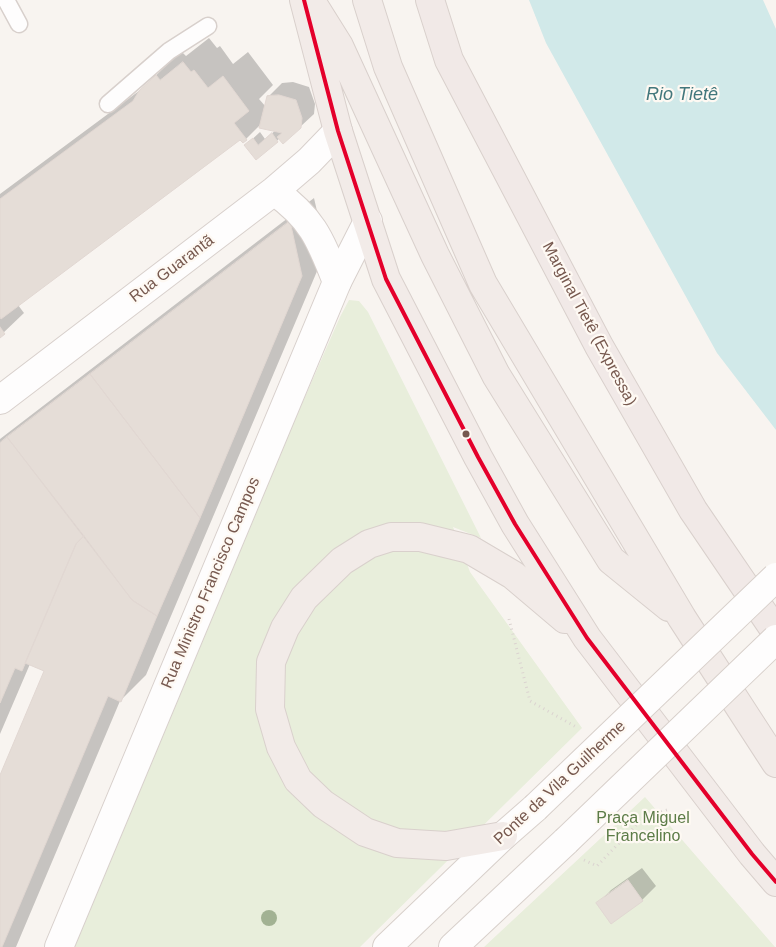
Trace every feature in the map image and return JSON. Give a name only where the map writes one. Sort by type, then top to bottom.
[{"type":"highway","points":[[304,0],[338,131],[386,279],[478,457],[515,524],[587,638],[752,854],[776,882]]},
{"type":"highway","points":[[311,0],[339,46],[435,255],[496,375],[611,560],[682,618]]},
{"type":"highway","points":[[367,0],[388,67],[483,284],[682,618],[776,763]]},
{"type":"highway","name":"Marginal Tietê (Expressa)","points":[[430,0],[449,60],[600,346],[693,510],[776,632]]},
{"type":"highway","points":[[503,836],[446,846],[397,843],[365,832],[323,804],[298,780],[281,747],[270,709],[272,662],[285,628],[304,598],[342,561],[369,544],[391,537],[420,537],[469,549],[505,570],[587,638]]},
{"type":"street","name":"Rua Guarantã","points":[[0,400],[274,192],[309,161],[338,131]]},
{"type":"street","points":[[274,192],[290,203],[308,222],[321,242],[337,282]]},
{"type":"street","name":"Rua Ministro Francisco Campos","points":[[59,947],[337,282],[368,221]]},
{"type":"street","name":"Ponte da Vila Guilherme","points":[[387,947],[776,577]]},
{"type":"street","points":[[453,947],[574,850],[776,639]]},
{"type":"lane","points":[[6,0],[19,24]]},
{"type":"lane","points":[[108,104],[169,51],[208,26]]},
{"type":"path","points":[[509,619],[530,701],[578,728]]},
{"type":"path","points":[[574,850],[597,866],[643,818],[670,809]]},
{"type":"green space","points":[[349,300],[359,301],[368,312],[481,538],[453,527],[470,572],[582,728],[360,947],[64,947],[340,317]]},
{"type":"green space","name":"Praça Miguel Francelino","points":[[645,797],[775,947],[484,947]]},
{"type":"water","name":"Rio Tietê","points":[[529,0],[763,0],[776,29],[776,430],[717,353],[546,43]]},
{"type":"building","points":[[183,62],[191,72],[194,70],[208,88],[223,76],[249,111],[234,123],[247,140],[243,143],[240,140],[1,319],[0,199],[133,101],[139,91],[156,75],[160,80]]},
{"type":"building","points":[[279,95],[296,100],[302,118],[301,128],[283,144],[277,137],[282,133],[259,128],[267,96]]},
{"type":"building","points":[[272,133],[278,142],[256,160],[244,145],[253,138],[258,145]]},
{"type":"building","points":[[290,221],[302,276],[200,518],[90,374]]},
{"type":"building","points":[[0,327],[5,334],[0,338]]},
{"type":"building","points":[[90,374],[200,518],[157,616],[132,600],[7,437]]},
{"type":"building","points":[[7,437],[84,536],[76,544],[22,671],[15,668],[0,703],[0,443]]},
{"type":"building","points":[[84,536],[132,600],[157,616],[121,702],[108,696],[2,947],[0,947],[0,775],[44,671],[25,663],[76,544]]},
{"type":"building","points":[[628,880],[643,901],[611,924],[596,903]]},
{"type":"transit line","points":[[304,0],[338,131],[386,279],[478,457],[515,524],[587,638],[752,854],[776,882]]}]
